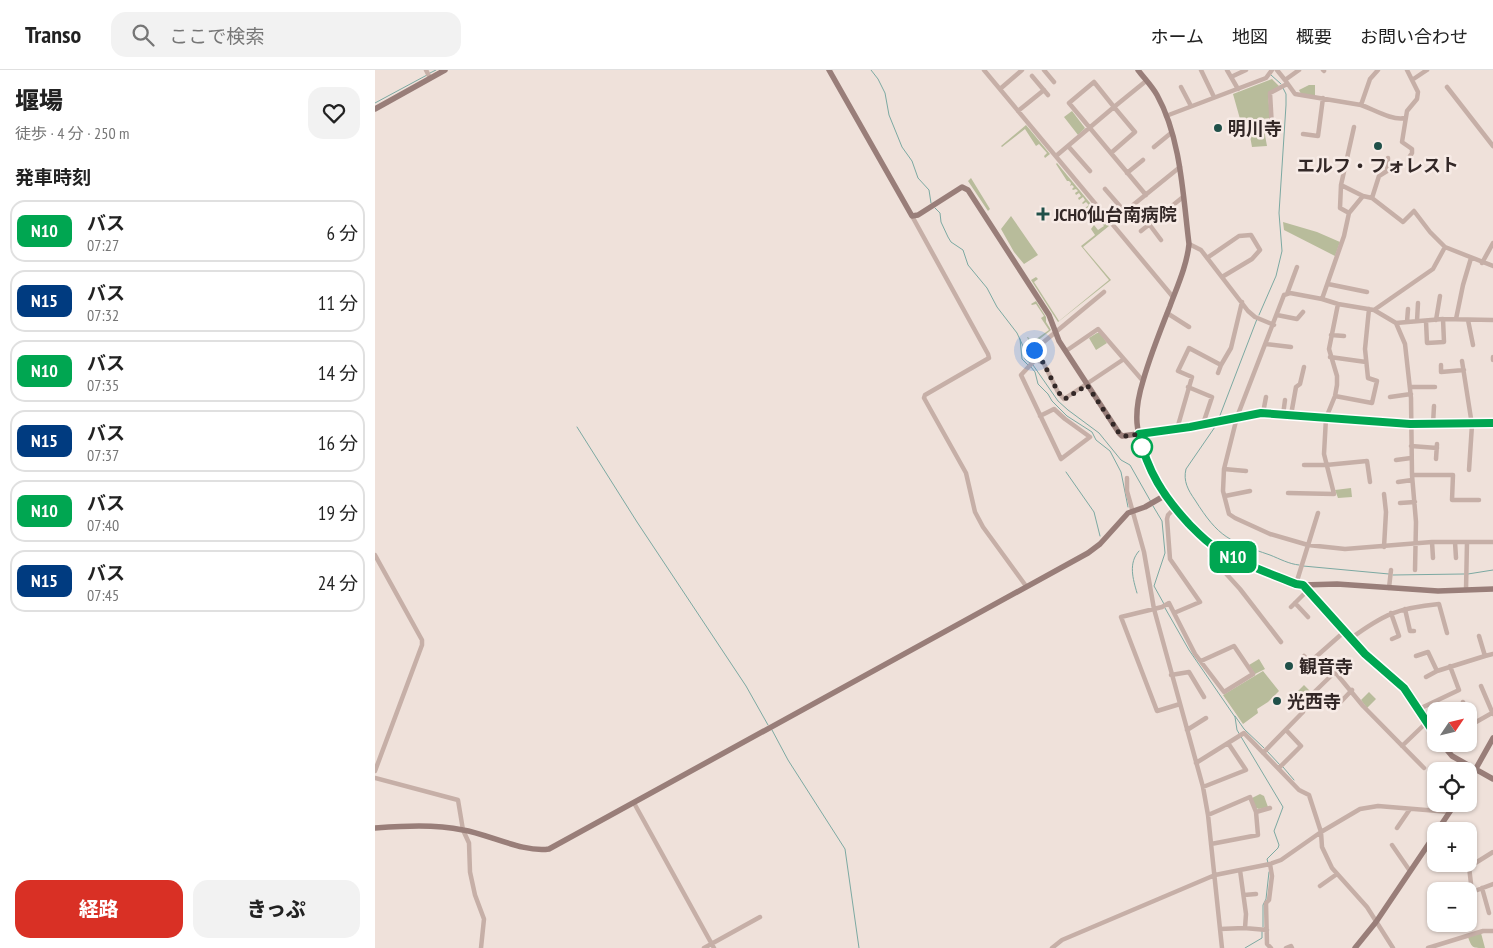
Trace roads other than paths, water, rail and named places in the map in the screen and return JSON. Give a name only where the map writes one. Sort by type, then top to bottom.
[{"type":"street","points":[[375,109],[428,74],[445,70]]},
{"type":"street","points":[[829,70],[989,354],[989,358],[925,395],[924,398],[966,473],[975,512],[989,535],[1026,586]]},
{"type":"street","points":[[984,70],[1113,222],[1173,297]]},
{"type":"street","points":[[1000,89],[1022,70]]},
{"type":"street","points":[[1044,70],[1054,82]]},
{"type":"street","points":[[1138,70],[1156,93],[1171,133],[1180,167],[1189,244],[1173,297],[1143,381],[1137,411],[1143,451],[1164,496],[1213,547],[1237,560],[1296,584],[1337,584],[1438,591],[1493,589]]},
{"type":"street","points":[[1201,70],[1214,97]]},
{"type":"street","points":[[1227,70],[1238,89]]},
{"type":"street","points":[[1231,77],[1246,70]]},
{"type":"street","points":[[1272,128],[1270,93],[1284,84],[1299,70]]},
{"type":"street","points":[[1361,105],[1365,89],[1370,79],[1378,70]]},
{"type":"street","points":[[1407,70],[1418,92],[1417,99],[1407,111],[1405,118],[1402,142],[1411,149],[1413,153],[1410,156]]},
{"type":"street","points":[[1412,80],[1427,70]]},
{"type":"street","points":[[1166,116],[1238,89],[1272,72],[1294,93],[1361,105],[1401,120],[1405,118]]},
{"type":"street","points":[[1032,76],[1049,95]]},
{"type":"street","points":[[1056,156],[1146,81]]},
{"type":"street","points":[[1111,153],[1135,132],[1094,82],[1069,103],[1146,195]]},
{"type":"street","points":[[1181,86],[1191,106]]},
{"type":"street","points":[[1447,87],[1493,146]]},
{"type":"street","points":[[1018,111],[1044,90]]},
{"type":"street","points":[[1303,134],[1318,136],[1323,98]]},
{"type":"street","points":[[1349,213],[1339,208],[1341,185],[1354,127]]},
{"type":"street","points":[[1154,147],[1171,133]]},
{"type":"street","points":[[1068,146],[1090,171]]},
{"type":"street","points":[[1372,198],[1379,176],[1387,171],[1388,158]]},
{"type":"street","points":[[1127,173],[1143,160]]},
{"type":"street","points":[[1113,222],[1180,167]]},
{"type":"street","points":[[1341,185],[1363,196],[1372,198],[1403,222],[1414,211],[1429,232],[1445,247],[1493,266]]},
{"type":"street","points":[[912,216],[918,215],[962,188],[966,188],[1049,315],[1055,332],[1087,385],[1119,433],[1126,436],[1177,429],[1263,413],[1410,424],[1472,425],[1493,423]]},
{"type":"street","points":[[1105,188],[1125,212]]},
{"type":"street","points":[[1322,299],[1344,236],[1349,213],[1363,196]]},
{"type":"street","points":[[1141,231],[1183,197]]},
{"type":"street","points":[[1149,224],[1161,240]]},
{"type":"street","points":[[1207,258],[1239,236],[1251,235],[1260,250],[1252,259],[1222,277]]},
{"type":"street","points":[[1482,262],[1493,243]]},
{"type":"street","points":[[1189,244],[1201,250],[1255,317],[1273,325]]},
{"type":"street","points":[[1372,309],[1433,269],[1445,247]]},
{"type":"street","points":[[1456,319],[1463,284],[1471,258]]},
{"type":"street","points":[[1297,267],[1287,294],[1284,295],[1237,417],[1224,469],[1225,496],[1229,514],[1270,534],[1308,545],[1345,549],[1433,542],[1493,542]]},
{"type":"street","points":[[1328,284],[1367,292]]},
{"type":"street","points":[[1041,416],[1054,409],[1090,437],[1061,459],[1021,375],[1034,361],[1034,350],[1104,292]]},
{"type":"street","points":[[1287,294],[1290,293],[1338,304],[1372,309],[1396,323],[1443,319],[1493,320]]},
{"type":"street","points":[[1436,320],[1440,296]]},
{"type":"street","points":[[1218,373],[1231,348],[1242,302]]},
{"type":"street","points":[[1417,321],[1418,303]]},
{"type":"street","points":[[1288,493],[1334,494],[1324,454],[1326,418],[1335,396],[1337,376],[1329,349],[1338,304]]},
{"type":"street","points":[[1335,396],[1373,402],[1377,381],[1368,378],[1366,362],[1372,309]]},
{"type":"street","points":[[1407,322],[1408,309]]},
{"type":"street","points":[[1277,315],[1297,319],[1303,312]]},
{"type":"street","points":[[1167,313],[1189,327]]},
{"type":"street","points":[[1426,321],[1427,343],[1444,342],[1443,319]]},
{"type":"street","points":[[1468,320],[1473,345]]},
{"type":"street","points":[[1396,323],[1405,344],[1411,394],[1411,458],[1417,543],[1415,570]]},
{"type":"street","points":[[1066,351],[1098,329],[1143,381]]},
{"type":"street","points":[[1331,335],[1344,336]]},
{"type":"street","points":[[1266,344],[1291,347]]},
{"type":"street","points":[[1177,429],[1192,377],[1178,371],[1189,348],[1221,365]]},
{"type":"street","points":[[1330,357],[1366,362]]},
{"type":"street","points":[[1034,361],[1043,362],[1058,392],[1065,399],[1124,359]]},
{"type":"street","points":[[1462,361],[1472,425],[1469,470]]},
{"type":"street","points":[[1441,365],[1441,372],[1464,370]]},
{"type":"street","points":[[1291,415],[1296,387],[1300,384],[1304,367]]},
{"type":"street","points":[[1188,387],[1212,397],[1203,424]]},
{"type":"street","points":[[1410,387],[1435,387]]},
{"type":"street","points":[[1390,397],[1411,394]]},
{"type":"street","points":[[1263,413],[1265,397]]},
{"type":"street","points":[[1283,415],[1285,400]]},
{"type":"street","points":[[1433,424],[1434,406]]},
{"type":"street","points":[[1411,446],[1437,446],[1436,459]]},
{"type":"street","points":[[1396,460],[1411,458]]},
{"type":"street","points":[[1305,465],[1367,461],[1371,482]]},
{"type":"street","points":[[1224,469],[1246,471]]},
{"type":"street","points":[[1398,482],[1412,478],[1453,475],[1452,500],[1479,500]]},
{"type":"street","points":[[1127,478],[1127,491],[1144,552],[1154,609],[1209,815],[1222,948]]},
{"type":"street","points":[[1225,496],[1250,491]]},
{"type":"street","points":[[1384,494],[1386,512],[1384,547]]},
{"type":"street","points":[[375,828],[420,825],[463,830],[533,849],[549,849],[1088,553],[1100,544],[1128,513],[1145,507],[1164,496]]},
{"type":"street","points":[[1400,503],[1415,502]]},
{"type":"street","points":[[1174,613],[1200,602],[1170,559],[1167,515],[1175,508]]},
{"type":"street","points":[[1296,584],[1318,513]]},
{"type":"street","points":[[1433,542],[1433,558]]},
{"type":"street","points":[[1455,542],[1456,558]]},
{"type":"street","points":[[1466,590],[1467,542]]},
{"type":"street","points":[[1213,547],[1209,556],[1240,589],[1281,642]]},
{"type":"street","points":[[375,555],[423,645],[375,771]]},
{"type":"street","points":[[1389,588],[1391,570]]},
{"type":"street","points":[[1303,585],[1350,639],[1404,688],[1427,722],[1402,746]]},
{"type":"street","points":[[1291,607],[1308,590]]},
{"type":"street","points":[[1180,704],[1157,711],[1121,617],[1154,609],[1169,603],[1184,634],[1201,661],[1224,692],[1253,674],[1234,646],[1201,661]]},
{"type":"street","points":[[1295,603],[1308,617]]},
{"type":"street","points":[[1350,639],[1370,624],[1391,613],[1439,604],[1447,633]]},
{"type":"street","points":[[1405,609],[1410,632],[1414,631]]},
{"type":"street","points":[[1391,613],[1399,636],[1392,639]]},
{"type":"street","points":[[1304,656],[1310,662],[1344,632]]},
{"type":"street","points":[[1479,636],[1485,656]]},
{"type":"street","points":[[1416,656],[1428,652],[1437,671]]},
{"type":"street","points":[[1427,677],[1450,666],[1493,654]]},
{"type":"street","points":[[1419,709],[1459,690],[1450,666]]},
{"type":"street","points":[[1171,675],[1189,672],[1204,697]]},
{"type":"street","points":[[1265,751],[1303,712],[1304,702],[1335,672],[1363,706],[1424,768]]},
{"type":"street","points":[[1477,722],[1493,714],[1481,686]]},
{"type":"street","points":[[1333,709],[1351,690]]},
{"type":"street","points":[[1187,730],[1206,718]]},
{"type":"street","points":[[1280,767],[1301,746],[1286,730]]},
{"type":"street","points":[[1195,763],[1244,732],[1265,751],[1299,790],[1309,795],[1321,832],[1322,847],[1332,868],[1367,907],[1393,948]]},
{"type":"street","points":[[1477,768],[1493,738]]},
{"type":"street","points":[[1203,787],[1246,770],[1228,742]]},
{"type":"street","points":[[1449,752],[1462,762]]},
{"type":"street","points":[[1477,771],[1493,779]]},
{"type":"street","points":[[375,778],[456,798],[459,802],[463,830],[469,843],[470,872],[475,896],[483,919],[481,948]]},
{"type":"street","points":[[1209,815],[1250,797],[1257,812],[1258,835],[1211,844]]},
{"type":"street","points":[[634,803],[713,946]]},
{"type":"street","points":[[1052,948],[1062,940],[1215,875],[1281,860],[1321,832],[1360,809],[1378,806],[1427,810]]},
{"type":"street","points":[[1257,812],[1271,808]]},
{"type":"street","points":[[1397,828],[1410,809]]},
{"type":"street","points":[[1444,822],[1450,812]]},
{"type":"street","points":[[1392,845],[1410,871]]},
{"type":"street","points":[[1355,948],[1376,922],[1427,846]]},
{"type":"street","points":[[1493,852],[1469,867],[1472,892],[1493,884]]},
{"type":"street","points":[[1269,864],[1272,876],[1269,900],[1266,903],[1264,930],[1267,944],[1271,948]]},
{"type":"street","points":[[1241,870],[1245,928]]},
{"type":"street","points":[[1320,886],[1337,874]]},
{"type":"street","points":[[1482,888],[1489,913]]},
{"type":"street","points":[[1244,895],[1256,894]]},
{"type":"street","points":[[704,948],[713,946],[760,917]]},
{"type":"street","points":[[1220,929],[1245,928],[1264,930]]},
{"type":"street","points":[[1428,948],[1483,931],[1493,931]]},
{"type":"street","points":[[1286,948],[1291,946],[1292,948]]},
{"type":"waterway","points":[[430,73],[436,70]]},
{"type":"waterway","points":[[871,70],[885,93],[889,115],[902,147],[912,161],[918,178],[929,190],[931,203]]},
{"type":"waterway","points":[[375,103],[427,75]]},
{"type":"waterway","points":[[1271,75],[1281,84]]},
{"type":"waterway","points":[[1259,315],[1276,276],[1282,251],[1279,213],[1286,105],[1286,94],[1283,88]]},
{"type":"waterway","points":[[935,208],[940,213],[941,222],[951,242],[963,250],[968,265],[987,288],[997,307],[1017,333],[1023,346],[1025,359],[1030,363]]},
{"type":"waterway","points":[[1219,418],[1257,319]]},
{"type":"waterway","points":[[1020,339],[1022,359],[1028,365]]},
{"type":"waterway","points":[[1033,365],[1058,401],[1099,433],[1121,460],[1130,465],[1151,502]]},
{"type":"waterway","points":[[1031,367],[1035,372],[1038,384],[1052,401],[1067,416],[1092,432],[1096,440],[1110,451],[1121,472],[1128,507]]},
{"type":"waterway","points":[[1217,424],[1186,469],[1186,481],[1190,493],[1211,523],[1226,536],[1244,546],[1299,565]]},
{"type":"waterway","points":[[577,427],[637,522],[746,686],[768,725]]},
{"type":"waterway","points":[[1066,472],[1094,512],[1100,536]]},
{"type":"waterway","points":[[1153,506],[1162,521],[1165,553],[1154,586],[1164,604]]},
{"type":"waterway","points":[[1137,593],[1132,566],[1139,551]]},
{"type":"waterway","points":[[1303,566],[1389,574]]},
{"type":"waterway","points":[[1468,574],[1493,570]]},
{"type":"waterway","points":[[1393,575],[1464,574]]},
{"type":"waterway","points":[[1165,608],[1189,650],[1235,717],[1237,730],[1283,807],[1274,831],[1279,845],[1267,859],[1268,863]]},
{"type":"waterway","points":[[1235,716],[1244,729],[1264,748]]},
{"type":"waterway","points":[[772,730],[788,760],[845,849],[859,948]]},
{"type":"waterway","points":[[1267,751],[1280,765]]},
{"type":"waterway","points":[[1283,767],[1294,780]]},
{"type":"waterway","points":[[1263,927],[1263,905],[1266,899],[1269,872]]},
{"type":"waterway","points":[[1245,948],[1262,938],[1262,931]]},
{"type":"place","name":"明川寺","points":[[1218,128]]},
{"type":"place","name":"エルフ・フォレスト","points":[[1378,146]]},
{"type":"place","name":"JCHO仙台南病院","points":[[1043,214]]},
{"type":"place","name":"観音寺","points":[[1289,666]]},
{"type":"place","name":"光西寺","points":[[1277,701]]}]
